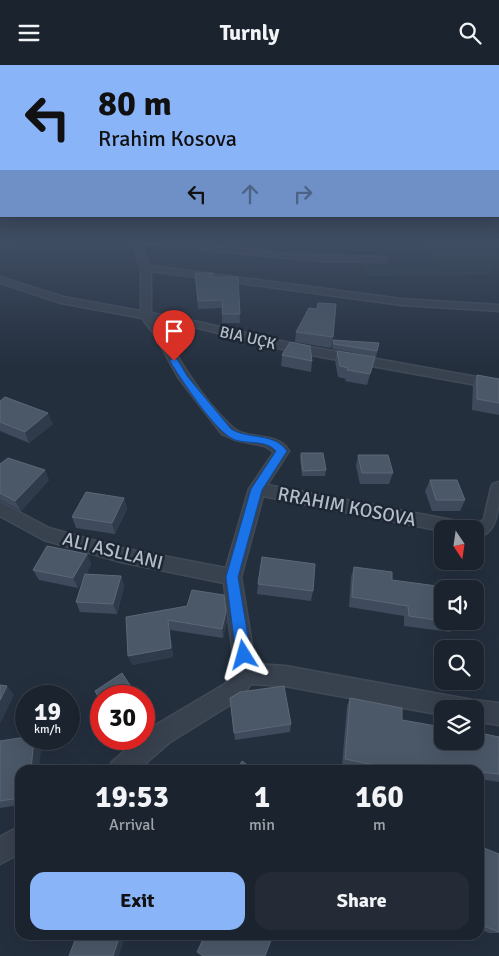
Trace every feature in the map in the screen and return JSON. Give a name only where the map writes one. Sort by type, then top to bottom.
[{"type":"street","name":"BIA UÇK","points":[[7,282],[61,300],[198,325],[294,348],[499,385]]},
{"type":"street","points":[[146,282],[146,316]]},
{"type":"street","points":[[251,282],[402,301],[499,308]]},
{"type":"street","name":"RRAHIM KOSOVA","points":[[146,316],[160,334],[184,377],[227,431],[236,437],[268,441],[277,445],[282,451],[257,489],[232,577],[246,674]]},
{"type":"street","points":[[484,529],[488,527],[492,519],[499,488]]},
{"type":"street","name":"RRAHIM KOSOVA","points":[[257,489],[434,523]]},
{"type":"street","name":"ALI ASLLANI","points":[[0,508],[44,533],[121,555],[232,577]]},
{"type":"street","points":[[126,765],[162,735],[232,691],[246,674],[285,676],[367,693],[434,704]]},
{"type":"street","points":[[484,712],[499,714]]},
{"type":"street","points":[[0,851],[15,842]]},
{"type":"building","points":[[196,282],[238,282],[240,314],[222,314],[223,300],[198,301]]},
{"type":"building","points":[[318,303],[336,304],[333,337],[296,332],[309,308],[317,309]]},
{"type":"building","points":[[333,340],[379,343],[377,351],[334,344]]},
{"type":"building","points":[[290,342],[310,346],[312,361],[282,355]]},
{"type":"building","points":[[337,351],[375,357],[370,374],[347,370],[348,368],[340,366]]},
{"type":"building","points":[[477,375],[499,379],[499,403],[477,399]]},
{"type":"building","points":[[5,397],[48,413],[25,432],[0,422],[0,401]]},
{"type":"building","points":[[301,453],[323,453],[326,470],[303,471]]},
{"type":"building","points":[[358,455],[388,455],[393,473],[362,473]]},
{"type":"building","points":[[8,458],[45,470],[15,501],[0,493],[0,464]]},
{"type":"building","points":[[430,480],[457,480],[465,500],[436,500]]},
{"type":"building","points":[[86,492],[124,498],[112,523],[72,517]]},
{"type":"building","points":[[47,546],[87,554],[73,578],[33,570]]},
{"type":"building","points":[[262,557],[315,564],[313,591],[258,584]]},
{"type":"building","points":[[354,567],[392,572],[392,580],[434,586],[434,620],[409,616],[408,606],[352,597]]},
{"type":"building","points":[[85,574],[121,576],[113,604],[76,602]]},
{"type":"building","points":[[192,590],[224,595],[226,612],[222,629],[168,620],[171,648],[128,656],[126,617],[187,606]]},
{"type":"building","points":[[122,673],[130,685],[104,685]]},
{"type":"building","points":[[0,685],[7,686],[0,700]]},
{"type":"building","points":[[284,686],[291,724],[234,733],[230,698],[240,692]]},
{"type":"building","points":[[350,698],[402,708],[402,720],[434,726],[434,750],[484,750],[484,734],[499,737],[499,774],[484,772],[484,765],[374,765],[345,759]]},
{"type":"building","points":[[15,739],[15,750],[33,750],[31,765],[15,765],[15,799],[0,801],[0,741]]},
{"type":"building","points":[[484,848],[499,854],[499,932],[484,926]]},
{"type":"building","points":[[75,940],[118,940],[113,956],[69,956]]},
{"type":"building","points":[[203,940],[271,940],[265,956],[203,956],[197,952]]},
{"type":"route","points":[[174,361],[184,377],[227,431],[236,437],[268,441],[277,445],[282,451],[257,489],[232,577],[244,655]]}]
